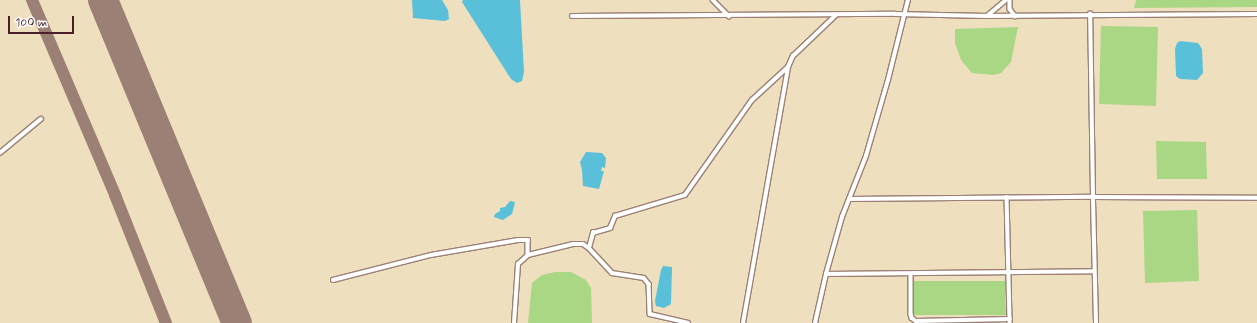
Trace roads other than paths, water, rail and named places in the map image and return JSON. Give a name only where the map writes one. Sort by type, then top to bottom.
[{"type":"street","points":[[713,0],[729,16]]},
{"type":"street","points":[[815,323],[826,274],[842,217],[866,156],[888,80],[908,0]]},
{"type":"street","points":[[988,16],[1006,0]]},
{"type":"street","points":[[1010,0],[1010,9],[1015,16]]},
{"type":"street","points":[[572,16],[904,14],[1015,16],[1090,14],[1257,14]]},
{"type":"street","points":[[1090,14],[1096,323]]},
{"type":"street","points":[[743,323],[788,67],[793,56],[836,15]]},
{"type":"street","points":[[590,248],[593,233],[610,228],[615,216],[685,195],[752,100],[788,67]]},
{"type":"street","points":[[0,153],[41,119]]},
{"type":"street","points":[[849,199],[1007,196],[1257,198]]},
{"type":"street","points":[[911,274],[911,314],[912,318],[916,321],[1010,321],[1007,196]]},
{"type":"street","points":[[334,280],[431,255],[518,240],[528,240],[528,255]]},
{"type":"street","points":[[514,323],[518,264],[528,255],[573,244],[583,244],[590,248],[612,273],[644,278],[649,284],[650,314],[688,323]]},
{"type":"street","points":[[826,274],[1094,271]]},
{"type":"water","points":[[412,0],[442,0],[448,10],[449,19],[445,21],[413,18]]},
{"type":"water","points":[[463,0],[520,0],[524,72],[522,81],[517,83],[511,79],[462,2]]},
{"type":"water","points":[[1180,41],[1198,43],[1202,49],[1203,73],[1197,80],[1180,79],[1176,76],[1175,49],[1177,43]]},
{"type":"water","points":[[586,152],[602,153],[606,158],[605,168],[602,167],[601,171],[604,171],[599,189],[583,186],[580,162]]},
{"type":"water","points":[[510,201],[515,202],[512,214],[503,220],[494,217],[495,214],[500,211],[500,208],[505,207]]},
{"type":"water","points":[[663,266],[672,267],[671,304],[664,308],[656,306],[655,301]]}]
